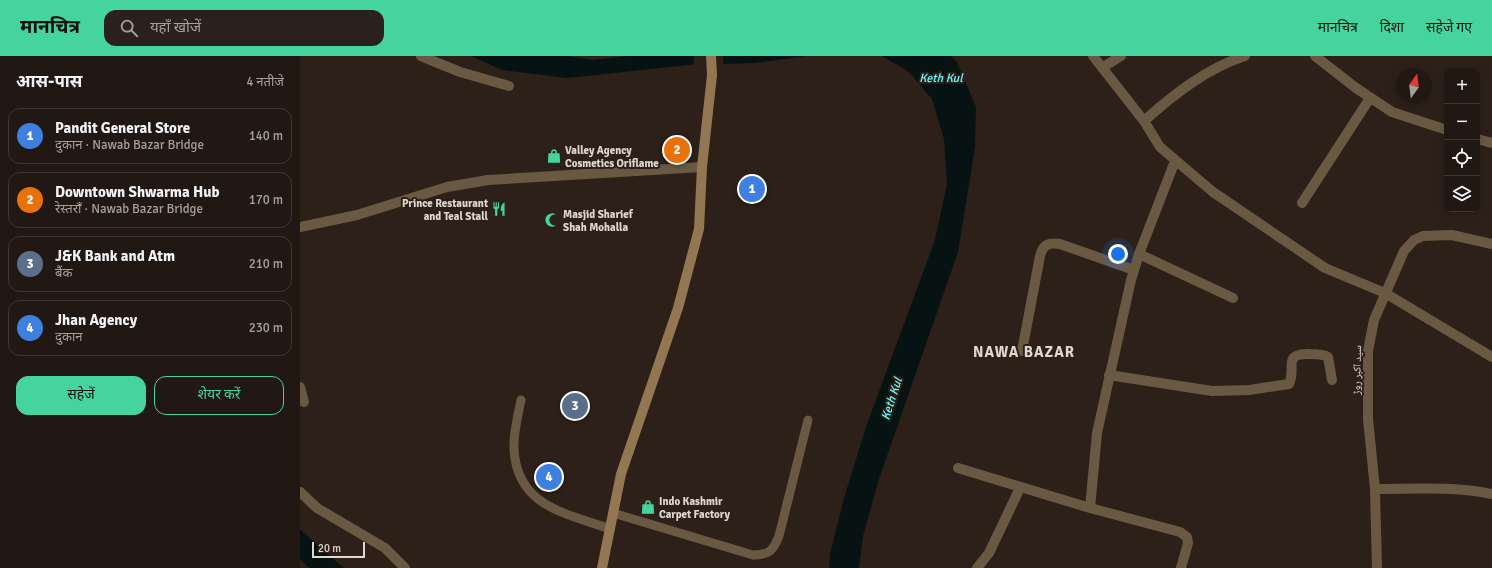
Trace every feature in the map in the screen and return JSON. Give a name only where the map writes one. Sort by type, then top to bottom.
[{"type":"main road","points":[[602,568],[621,474],[678,308],[699,229],[702,167],[712,74],[711,56]]},
{"type":"street","points":[[421,56],[460,72],[509,86]]},
{"type":"street","points":[[1094,56],[1144,121],[1160,147],[1213,192],[1325,268],[1385,293],[1492,357]]},
{"type":"street","points":[[1103,67],[1121,56]]},
{"type":"street","points":[[1144,121],[1165,102],[1205,75],[1226,62],[1245,56]]},
{"type":"street","points":[[1315,56],[1370,98],[1392,112],[1444,129]]},
{"type":"street","points":[[1302,203],[1370,98]]},
{"type":"street","points":[[1480,140],[1492,143]]},
{"type":"street","points":[[1090,508],[1097,432],[1134,270],[1175,161]]},
{"type":"street","points":[[300,227],[357,215],[447,187],[488,180],[702,167]]},
{"type":"street","name":"سید اکبر روڑ","points":[[1377,568],[1375,489],[1368,418],[1368,351],[1374,320],[1404,251],[1414,240],[1423,236],[1452,235],[1492,244]]},
{"type":"street","points":[[1022,351],[1042,248],[1048,244],[1060,244],[1134,270]]},
{"type":"street","points":[[1139,254],[1233,298]]},
{"type":"street","points":[[1109,375],[1212,391],[1249,390],[1289,384],[1291,381],[1292,361],[1294,357],[1300,354],[1322,355],[1328,357],[1332,380]]},
{"type":"street","points":[[300,387],[304,402]]},
{"type":"street","points":[[958,468],[1020,488],[1185,534],[1188,537],[1188,543],[1181,568]]},
{"type":"street","points":[[977,568],[989,553],[1020,488]]},
{"type":"street","points":[[1375,489],[1477,490],[1492,494]]},
{"type":"street","points":[[300,492],[317,508],[385,548],[405,568]]},
{"type":"lane","points":[[521,400],[514,450],[519,471],[528,490],[538,501],[551,508],[610,529]]},
{"type":"lane","points":[[613,513],[753,554],[763,555],[772,550],[779,536],[808,420]]},
{"type":"water","points":[[471,56],[568,56],[593,60],[628,56],[806,56],[755,63],[689,65],[567,78],[502,70]]},
{"type":"water","name":"Keth Kul","points":[[882,56],[951,56],[957,62],[976,107],[975,147],[958,252],[879,479],[863,536],[859,568],[829,568],[830,554],[844,498],[867,424],[935,240],[947,184],[944,139],[932,99],[909,72]]},
{"type":"water","points":[[300,530],[344,568],[309,568],[300,559]]},
{"type":"pier","points":[[694,56],[723,56],[723,66],[693,67]]},
{"type":"place","name":"Downtown Shwarma Hub","points":[[677,150]]},
{"type":"place","name":"Valley Agency Cosmetics Oriflame","points":[[554,156]]},
{"type":"place","name":"Pandit General Store","points":[[752,189]]},
{"type":"place","name":"Prince Restaurant and Teal Stall","points":[[499,209]]},
{"type":"place","name":"Masjid Sharief Shah Mohalla","points":[[552,220]]},
{"type":"place","name":"J&K Bank and Atm","points":[[575,406]]},
{"type":"place","name":"Jhan Agency","points":[[549,477]]},
{"type":"place","name":"Indo Kashmir Carpet Factory","points":[[648,507]]},
{"type":"district","name":"NAWA BAZAR","points":[[1024,352]]}]
